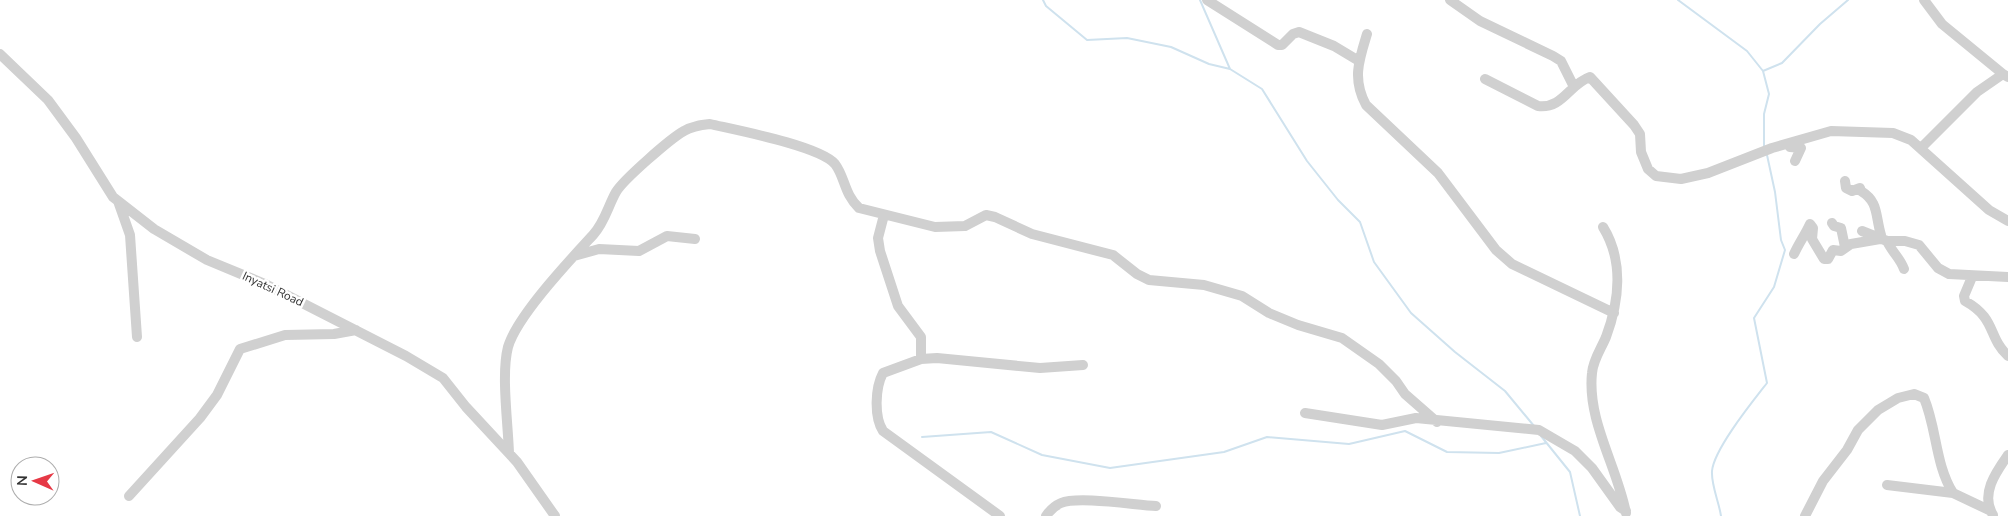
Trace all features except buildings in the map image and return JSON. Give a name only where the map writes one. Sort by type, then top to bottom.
[{"type":"street","points":[[1207,0],[1278,45],[1282,45],[1293,34],[1299,32],[1334,46],[1358,61]]},
{"type":"street","points":[[1450,0],[1480,21],[1561,61],[1573,85]]},
{"type":"street","points":[[1921,148],[1976,92],[2006,76],[1942,24],[1924,0]]},
{"type":"street","points":[[1367,34],[1358,61],[1357,80],[1359,92],[1366,104],[1438,173],[1496,250],[1512,264],[1614,313]]},
{"type":"street","name":"Inyatsi Road","points":[[0,54],[48,100],[76,138],[113,197],[154,229],[207,260],[265,284],[356,330],[443,378],[466,407],[509,453],[554,516]]},
{"type":"street","points":[[1485,79],[1538,106],[1545,107],[1564,98],[1573,85],[1590,77],[1634,125],[1640,134],[1641,152],[1648,170],[1656,176],[1682,179],[1708,173],[1777,147],[1831,131],[1893,133],[1911,140],[1989,210],[2008,221]]},
{"type":"street","points":[[509,453],[506,362],[509,346],[518,327],[571,258],[595,234],[607,214],[616,191],[683,131],[710,124],[818,152],[835,164],[849,199],[859,208],[935,227],[965,226],[986,215],[995,217],[1040,236],[1113,255],[1137,274],[1149,280],[1204,285],[1242,296],[1269,312],[1298,325],[1342,338],[1379,364],[1410,399],[1432,415],[1437,422]]},
{"type":"street","points":[[1777,147],[1801,148],[1795,160]]},
{"type":"street","points":[[1846,181],[1846,188],[1852,190],[1860,188],[1861,192],[1868,193],[1874,201],[1883,240],[1904,268]]},
{"type":"street","points":[[118,201],[130,235],[137,337]]},
{"type":"street","points":[[884,215],[878,238],[880,251],[898,306],[920,337],[921,359]]},
{"type":"street","points":[[1832,223],[1834,226],[1841,228],[1845,247]]},
{"type":"street","points":[[1794,254],[1810,224],[1812,239],[1824,259],[1828,259],[1833,250],[1841,252],[1845,247],[1883,240],[1905,241],[1918,245],[1938,268],[1949,274],[2008,277]]},
{"type":"street","points":[[1603,227],[1608,235],[1618,273],[1614,313],[1592,369],[1591,385],[1597,421],[1626,513]]},
{"type":"street","points":[[1862,231],[1883,240]]},
{"type":"street","points":[[571,258],[599,250],[639,251],[667,236],[695,239]]},
{"type":"street","points":[[1972,276],[1966,290],[1965,301],[1987,318],[2001,350],[2008,356]]},
{"type":"street","points":[[129,496],[200,418],[216,394],[240,349],[284,335],[334,334],[356,330]]},
{"type":"street","points":[[1000,516],[883,431],[878,424],[878,386],[883,373],[921,359],[937,358],[1040,368],[1083,365]]},
{"type":"street","points":[[1805,516],[1824,481],[1847,450],[1858,430],[1878,410],[1898,398],[1914,394],[1924,398],[1931,414],[1939,461],[1954,493]]},
{"type":"street","points":[[1305,413],[1382,425],[1416,418],[1437,422],[1515,426],[1539,430],[1575,451],[1592,468],[1626,513]]},
{"type":"street","points":[[1992,513],[1988,499],[1990,487],[1996,473],[2008,455]]},
{"type":"street","points":[[1888,485],[1954,493],[1992,513]]},
{"type":"street","points":[[1046,516],[1052,508],[1062,502],[1076,501],[1156,506]]},
{"type":"waterway","points":[[1043,0],[1046,6],[1087,40],[1127,38],[1171,47],[1209,64],[1230,69],[1262,89],[1307,161],[1338,200],[1360,222],[1374,262],[1411,313],[1455,352],[1505,391],[1534,426]]},
{"type":"waterway","points":[[1200,0],[1230,69]]},
{"type":"waterway","points":[[1678,0],[1747,51],[1763,71],[1769,94],[1764,114],[1764,146]]},
{"type":"waterway","points":[[1763,71],[1782,63],[1820,24],[1848,0]]},
{"type":"waterway","points":[[1721,516],[1713,482],[1712,471],[1714,462],[1727,438],[1767,383],[1754,318],[1774,287],[1785,250],[1781,240],[1775,192],[1767,155]]},
{"type":"waterway","points":[[922,437],[991,432],[1042,455],[1110,468],[1224,452],[1267,437],[1349,444],[1405,431],[1447,452],[1499,453],[1546,443]]},
{"type":"waterway","points":[[1541,436],[1570,472],[1580,516]]}]
